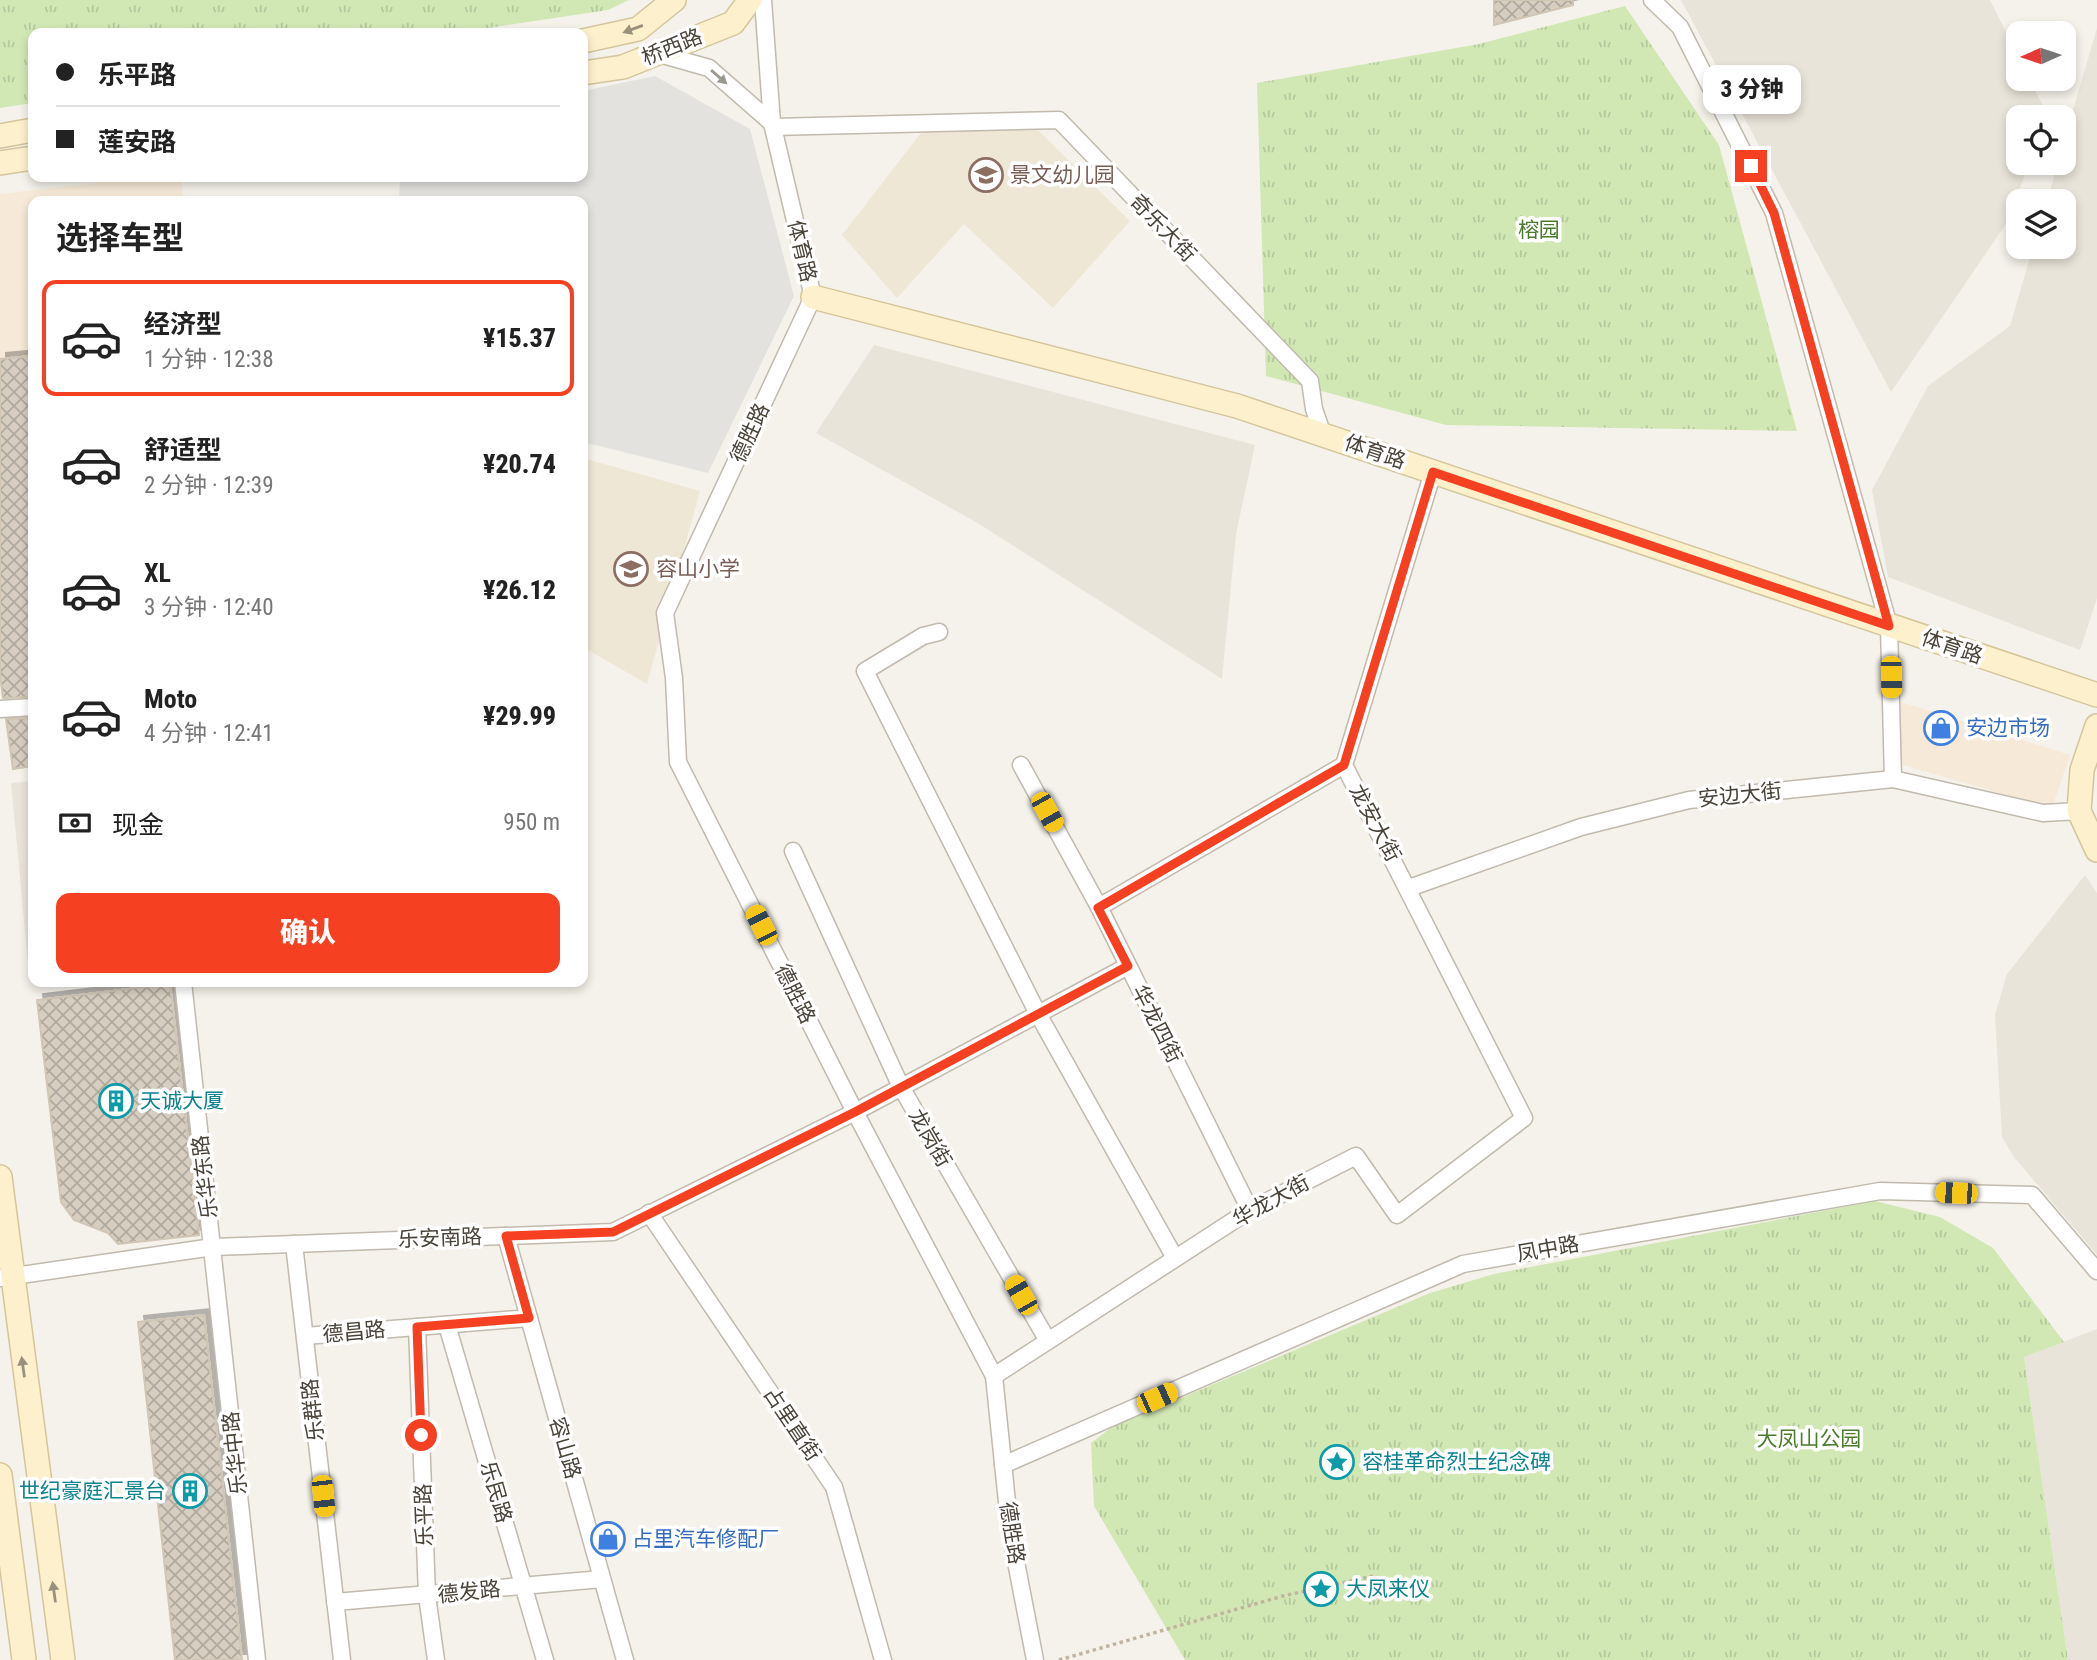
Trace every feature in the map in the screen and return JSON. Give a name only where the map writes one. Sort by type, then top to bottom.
[{"type":"street","name":"桥西路","points":[[588,40],[638,29],[674,0]]},
{"type":"street","name":"桥西路","points":[[588,72],[624,67],[733,23],[750,0]]},
{"type":"street","name":"体育路","points":[[764,0],[772,125],[813,297],[1166,386],[1322,435],[2097,695]]},
{"type":"street","points":[[1652,0],[1680,27],[1774,213],[1889,626],[1893,779]]},
{"type":"street","points":[[656,53],[709,68],[772,125]]},
{"type":"street","name":"奇乐大街","points":[[772,125],[1059,120],[1310,381],[1314,409],[1322,435]]},
{"type":"street","points":[[0,136],[28,131]]},
{"type":"street","name":"德胜路","points":[[813,297],[664,613],[674,678],[678,762],[855,1112],[994,1376],[1010,1531],[1035,1660]]},
{"type":"street","name":"龙安大街","points":[[1433,472],[1344,765],[1524,1118]]},
{"type":"street","points":[[939,632],[923,636],[864,671],[1038,1014],[1175,1258]]},
{"type":"street","points":[[0,709],[28,707]]},
{"type":"street","points":[[2097,726],[2082,770],[2079,811],[2097,850]]},
{"type":"street","name":"华龙四街","points":[[1021,765],[1128,966],[1250,1210]]},
{"type":"street","points":[[1098,908],[1344,765]]},
{"type":"street","name":"安边大街","points":[[1409,888],[1581,827],[1689,800],[1893,779],[2043,813],[2079,811]]},
{"type":"street","name":"龙岗街","points":[[793,851],[901,1087],[1048,1341]]},
{"type":"street","name":"乐安南路","points":[[5,1277],[213,1247],[613,1232],[855,1112],[1128,966]]},
{"type":"street","name":"乐华东路","points":[[184,987],[213,1247]]},
{"type":"street","name":"华龙大街","points":[[994,1376],[1250,1210],[1356,1156],[1397,1215],[1524,1118]]},
{"type":"street","points":[[0,1177],[5,1277],[63,1660]]},
{"type":"street","name":"凤中路","points":[[1003,1465],[1451,1270],[1477,1262],[1880,1191],[2032,1195],[2097,1271]]},
{"type":"street","name":"占里直街","points":[[649,1213],[834,1487],[883,1660]]},
{"type":"street","name":"容山路","points":[[506,1236],[625,1660]]},
{"type":"street","name":"乐群路","points":[[295,1244],[342,1660]]},
{"type":"street","name":"乐华中路","points":[[213,1247],[257,1660]]},
{"type":"street","name":"德昌路","points":[[305,1336],[529,1318]]},
{"type":"street","name":"乐民路","points":[[447,1325],[545,1660]]},
{"type":"street","name":"乐平路","points":[[417,1327],[427,1596],[436,1660]]},
{"type":"street","points":[[0,1475],[24,1660]]},
{"type":"street","name":"德发路","points":[[335,1602],[602,1579]]},
{"type":"path","points":[[1059,1660],[1283,1596],[1373,1576]]},
{"type":"shaded area","points":[[1681,0],[1990,0],[2006,32],[2006,91],[2035,91],[2043,105],[2006,105],[2006,175],[2025,175],[2020,189],[2006,189],[2006,224],[1891,392]]},
{"type":"shaded area","points":[[2097,28],[2097,598],[2080,650],[1888,577],[1872,490],[1928,386],[2010,326],[2030,259],[2076,259],[2076,189],[2050,189],[2055,175],[2076,175],[2074,105]]},
{"type":"shaded area","points":[[655,76],[750,129],[794,296],[708,473],[588,443],[588,196],[399,196],[400,182],[588,182],[588,90]]},
{"type":"shaded area","name":"景文幼儿园","points":[[1036,128],[1130,221],[1053,308],[964,224],[897,298],[842,235],[924,129]]},
{"type":"shaded area","points":[[103,182],[181,182],[183,196],[28,196],[28,477],[0,481],[0,194]]},
{"type":"shaded area","points":[[874,345],[1255,445],[1236,534],[1222,679],[976,522],[816,433]]},
{"type":"shaded area","name":"容山小学","points":[[588,459],[700,491],[647,684],[588,650]]},
{"type":"shaded area","name":"安边市场","points":[[1898,701],[2070,755],[2052,808],[1899,764]]},
{"type":"shaded area","points":[[28,781],[28,963],[11,783]]},
{"type":"shaded area","points":[[2085,875],[2097,893],[2097,1255],[2014,1157],[2002,1137],[1995,1015],[2007,974]]},
{"type":"shaded area","points":[[2097,1329],[2097,1660],[2068,1660],[2024,1357]]},
{"type":"green space","points":[[0,0],[629,0],[608,10],[488,28],[28,28],[28,104],[0,108]]},
{"type":"green space","name":"榕园","points":[[1625,6],[1719,145],[1797,431],[1446,425],[1266,376],[1257,83],[1479,44]]},
{"type":"green space","name":"大凤山公园","points":[[1875,1201],[1940,1217],[1993,1248],[2064,1342],[2024,1357],[2068,1660],[1185,1660],[1094,1506],[1091,1443],[1112,1427],[1430,1293],[1494,1274]]},
{"type":"building","points":[[1494,0],[1573,0],[1573,5],[1494,25]]},
{"type":"building","points":[[28,356],[28,697],[3,698],[0,676],[0,359]]},
{"type":"building","points":[[28,718],[28,767],[13,769],[6,719]]},
{"type":"building","name":"天诚大厦","points":[[145,987],[170,987],[199,1235],[118,1244],[108,1233],[74,1220],[61,1202],[37,1000]]},
{"type":"building","name":"世纪豪庭汇景台","points":[[204,1315],[242,1660],[175,1660],[138,1322]]},
{"type":"place","name":"景文幼儿园","points":[[986,175]]},
{"type":"place","name":"容山小学","points":[[631,569]]},
{"type":"place","name":"安边市场","points":[[1941,728]]},
{"type":"place","name":"天诚大厦","points":[[116,1101]]},
{"type":"place","name":"容桂革命烈士纪念碑","points":[[1337,1462]]},
{"type":"place","name":"世纪豪庭汇景台","points":[[190,1491]]},
{"type":"place","name":"占里汽车修配厂","points":[[608,1539]]},
{"type":"place","name":"大凤来仪","points":[[1321,1589]]},
{"type":"route","points":[[421,1435],[417,1327],[529,1318],[506,1236],[613,1232],[855,1112],[1128,966],[1098,908],[1344,765],[1433,472],[1889,626],[1774,213],[1751,166]]}]
